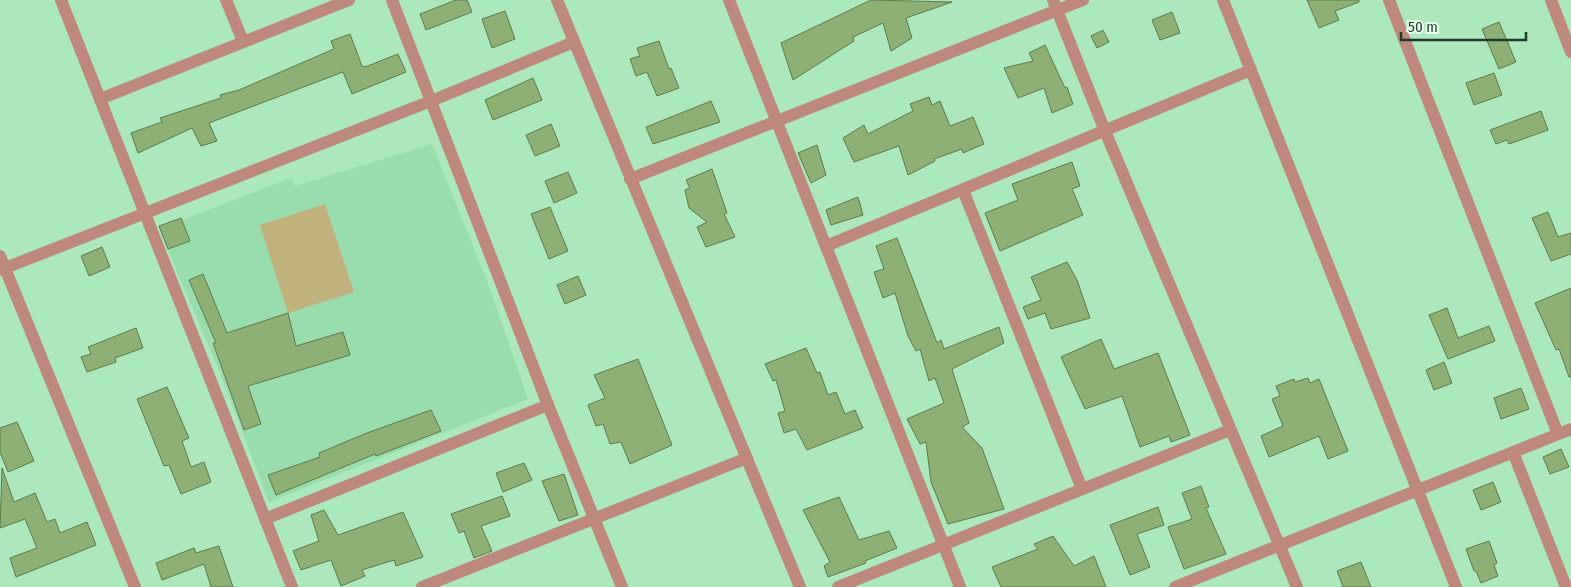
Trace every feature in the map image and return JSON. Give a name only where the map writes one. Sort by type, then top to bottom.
[{"type":"street","points":[[61,0],[292,587]]},
{"type":"street","points":[[226,0],[242,41]]},
{"type":"street","points":[[100,99],[349,0]]},
{"type":"street","points":[[392,0],[548,405],[622,587]]},
{"type":"street","points":[[557,0],[800,587]]},
{"type":"street","points":[[729,0],[960,587]]},
{"type":"street","points":[[630,179],[776,121],[1055,5],[1082,0]]},
{"type":"street","points":[[1223,0],[1456,587]]},
{"type":"street","points":[[1389,0],[1558,434]]},
{"type":"street","points":[[1550,0],[1571,52]]},
{"type":"street","points":[[1055,5],[1105,130],[1297,587]]},
{"type":"street","points":[[135,587],[2,265],[145,213],[431,101],[574,42]]},
{"type":"street","points":[[826,246],[1251,70]]},
{"type":"street","points":[[963,190],[1082,489]]},
{"type":"street","points":[[265,519],[548,405]]},
{"type":"street","points":[[1175,587],[1571,428]]},
{"type":"street","points":[[838,587],[1230,430]]},
{"type":"street","points":[[1513,452],[1566,587]]},
{"type":"street","points":[[422,587],[747,458]]},
{"type":"shaded area","points":[[432,144],[489,286],[528,399],[269,502],[219,370],[159,229],[291,178],[295,186]]},
{"type":"shaded area","points":[[325,204],[354,292],[288,313],[260,225]]},
{"type":"building","points":[[456,0],[467,0],[472,12],[426,30],[420,14]]},
{"type":"building","points":[[871,0],[952,2],[906,18],[912,38],[891,51],[883,23],[853,37],[854,41],[793,80],[781,43]]},
{"type":"building","points":[[1307,0],[1359,0],[1359,2],[1335,11],[1339,20],[1319,28]]},
{"type":"building","points":[[505,11],[515,39],[492,48],[482,19]]},
{"type":"building","points":[[1172,12],[1180,33],[1160,40],[1152,20]]},
{"type":"building","points":[[1499,22],[1516,62],[1499,69],[1482,29]]},
{"type":"building","points":[[1103,30],[1109,42],[1097,48],[1091,36]]},
{"type":"building","points":[[350,34],[362,66],[365,67],[398,54],[406,72],[352,94],[343,72],[209,123],[217,141],[201,146],[192,128],[138,153],[131,133],[162,122],[160,118],[221,98],[220,95],[239,90],[334,49],[331,41]]},
{"type":"building","points":[[659,41],[669,69],[671,68],[679,88],[657,96],[647,72],[636,76],[630,59],[640,56],[637,48]]},
{"type":"building","points":[[1045,45],[1065,88],[1067,87],[1073,104],[1052,113],[1044,88],[1018,98],[1004,68],[1033,61],[1029,53]]},
{"type":"building","points":[[1494,73],[1502,95],[1474,105],[1466,83]]},
{"type":"building","points":[[533,78],[542,100],[493,120],[485,100]]},
{"type":"building","points":[[929,97],[932,105],[940,101],[950,126],[973,117],[984,144],[963,153],[962,149],[934,159],[935,161],[908,175],[899,146],[854,162],[843,138],[864,125],[868,134],[913,111],[910,104]]},
{"type":"building","points":[[711,101],[720,122],[653,144],[646,127]]},
{"type":"building","points":[[1541,111],[1548,130],[1509,144],[1507,140],[1496,144],[1490,130]]},
{"type":"building","points":[[551,124],[560,146],[535,156],[526,135]]},
{"type":"building","points":[[817,145],[826,175],[811,183],[798,153]]},
{"type":"building","points":[[1072,162],[1080,186],[1072,189],[1083,215],[1000,251],[985,213],[1018,200],[1012,184]]},
{"type":"building","points":[[712,169],[727,213],[724,214],[735,237],[706,247],[697,227],[707,222],[689,208],[685,190],[690,188],[686,180]]},
{"type":"building","points":[[568,172],[577,193],[554,203],[545,181]]},
{"type":"building","points":[[858,197],[863,215],[831,225],[826,210]]},
{"type":"building","points":[[550,207],[568,251],[549,259],[531,214]]},
{"type":"building","points":[[1548,212],[1558,237],[1571,233],[1571,254],[1551,261],[1532,218]]},
{"type":"building","points":[[181,218],[190,241],[168,249],[159,226]]},
{"type":"building","points":[[897,238],[937,343],[941,340],[944,349],[999,327],[1004,343],[952,369],[969,423],[962,427],[982,448],[1004,509],[948,524],[931,482],[926,442],[920,444],[907,419],[944,403],[935,378],[929,381],[920,349],[916,351],[908,336],[895,293],[883,298],[874,272],[884,269],[876,246]]},
{"type":"building","points":[[102,247],[110,267],[89,276],[81,256]]},
{"type":"building","points":[[1067,262],[1077,280],[1090,318],[1051,329],[1045,313],[1028,319],[1023,307],[1041,300],[1031,277]]},
{"type":"building","points":[[203,274],[227,333],[288,313],[296,346],[343,332],[350,355],[248,386],[261,424],[244,430],[213,343],[216,343],[189,280]]},
{"type":"building","points":[[578,276],[586,295],[565,304],[557,285]]},
{"type":"building","points":[[1571,288],[1571,377],[1569,377],[1559,349],[1556,350],[1535,303]]},
{"type":"building","points":[[1447,308],[1458,338],[1489,326],[1495,341],[1448,359],[1429,315]]},
{"type":"building","points":[[136,328],[143,348],[115,358],[116,362],[87,372],[81,357],[91,354],[88,347]]},
{"type":"building","points":[[1101,339],[1114,369],[1158,353],[1190,435],[1171,442],[1169,436],[1140,447],[1122,396],[1085,409],[1061,357]]},
{"type":"building","points":[[806,348],[817,373],[820,372],[828,395],[836,392],[845,414],[855,410],[863,428],[807,450],[796,429],[784,433],[778,413],[785,411],[776,380],[773,381],[765,364]]},
{"type":"building","points":[[638,359],[672,445],[630,464],[621,442],[610,444],[603,424],[596,426],[588,405],[605,398],[594,375]]},
{"type":"building","points":[[1444,362],[1452,383],[1434,390],[1426,370]]},
{"type":"building","points":[[1308,378],[1310,383],[1319,379],[1348,451],[1328,459],[1319,436],[1269,457],[1261,436],[1283,426],[1272,399],[1280,396],[1276,386],[1294,379],[1295,382]]},
{"type":"building","points":[[167,387],[189,438],[182,441],[191,467],[204,462],[211,482],[181,494],[169,465],[164,466],[137,399]]},
{"type":"building","points":[[1521,388],[1529,409],[1501,419],[1494,398]]},
{"type":"building","points":[[431,410],[441,431],[376,456],[375,454],[276,495],[268,475],[320,457],[319,453]]},
{"type":"building","points":[[17,422],[34,461],[8,472],[0,452],[0,428]]},
{"type":"building","points":[[1561,449],[1569,467],[1550,474],[1543,457]]},
{"type":"building","points":[[524,463],[532,480],[503,492],[496,473]]},
{"type":"building","points":[[2,468],[14,502],[35,493],[47,522],[55,519],[60,533],[87,522],[96,545],[16,577],[10,558],[37,548],[25,519],[0,528]]},
{"type":"building","points":[[564,474],[578,515],[559,521],[542,481]]},
{"type":"building","points":[[1493,482],[1501,502],[1481,510],[1473,490]]},
{"type":"building","points":[[1201,486],[1209,507],[1206,508],[1226,554],[1184,569],[1168,527],[1192,519],[1182,493]]},
{"type":"building","points":[[502,496],[510,516],[481,526],[492,551],[474,558],[464,531],[459,533],[451,514]]},
{"type":"building","points":[[839,497],[859,540],[889,531],[897,548],[865,561],[866,563],[828,577],[824,566],[830,562],[803,510]]},
{"type":"building","points":[[1158,507],[1164,525],[1137,534],[1150,567],[1130,575],[1110,525]]},
{"type":"building","points":[[324,510],[338,535],[403,512],[423,557],[396,566],[394,560],[362,570],[365,576],[341,586],[331,560],[301,570],[293,551],[319,541],[311,515]]},
{"type":"building","points":[[1053,536],[1074,566],[1094,556],[1106,587],[1001,587],[992,567],[1038,549],[1034,544]]},
{"type":"building","points":[[1489,541],[1497,563],[1494,565],[1498,576],[1481,583],[1476,571],[1474,571],[1466,549]]},
{"type":"building","points":[[219,546],[233,587],[211,587],[204,564],[162,580],[156,563],[194,548],[196,553]]},
{"type":"building","points":[[1361,562],[1371,587],[1343,587],[1337,571]]}]
